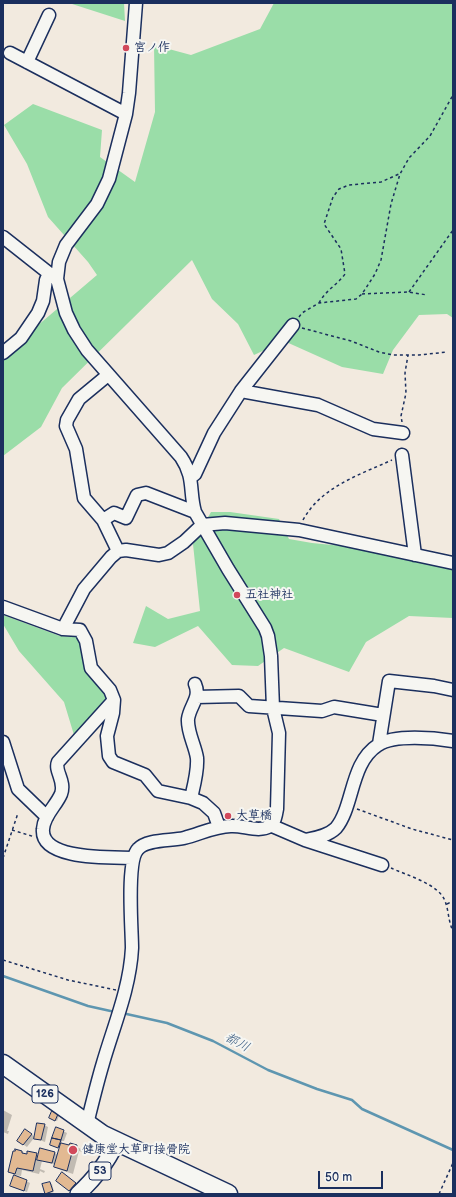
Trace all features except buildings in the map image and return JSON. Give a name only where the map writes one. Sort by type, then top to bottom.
[{"type":"highway","name":"126","points":[[3,1064],[103,1135],[228,1194]]},
{"type":"main road","name":"53","points":[[78,1194],[101,1170],[117,1142]]},
{"type":"street","points":[[3,352],[20,338],[38,313],[43,301],[46,280],[53,276],[66,245],[98,204],[109,179],[126,114],[136,3]]},
{"type":"street","points":[[27,62],[49,15]]},
{"type":"street","points":[[10,53],[126,114]]},
{"type":"street","points":[[3,237],[53,276],[66,313],[74,330],[87,350],[181,457],[188,467],[195,512],[228,569],[261,620],[268,636],[271,656],[273,708],[279,733],[277,809],[274,820],[270,825],[259,829],[231,826],[219,827],[184,838],[148,843],[137,849],[133,858],[131,875],[132,950],[125,992],[103,1063],[87,1124]]},
{"type":"street","points":[[190,478],[195,474],[214,433],[241,391],[293,325]]},
{"type":"street","points":[[108,375],[79,399],[67,420],[66,426],[76,449],[84,498],[103,520],[118,551]]},
{"type":"street","points":[[241,391],[318,405],[373,429],[403,433]]},
{"type":"street","points":[[402,455],[415,555]]},
{"type":"street","points":[[103,520],[114,514],[126,518],[137,496],[146,493],[195,512]]},
{"type":"street","points":[[63,630],[84,589],[111,557],[118,551],[126,550],[159,555],[168,553],[184,542],[202,525],[225,523],[299,530],[453,563]]},
{"type":"street","points":[[3,607],[63,630],[80,630],[86,641],[91,668],[110,690],[114,700],[113,714],[107,736],[109,756],[113,762],[146,775],[158,791],[191,798],[203,803],[214,813],[219,827]]},
{"type":"street","points":[[379,744],[390,680],[453,690]]},
{"type":"street","points":[[191,798],[197,762],[188,718],[198,690],[195,684]]},
{"type":"street","points":[[196,697],[239,696],[249,706],[322,711],[334,707],[383,715]]},
{"type":"street","points":[[114,700],[58,762],[58,770],[62,780],[61,794],[47,817],[43,827],[45,840],[50,845],[70,854],[133,858]]},
{"type":"street","points":[[305,840],[322,836],[335,828],[345,808],[353,783],[365,758],[379,744],[388,741],[411,738],[453,741]]},
{"type":"street","points":[[3,742],[18,789],[47,817]]},
{"type":"street","points":[[270,825],[305,840],[382,865]]},
{"type":"path","points":[[447,352],[393,355],[379,352],[351,341],[293,325],[302,314],[319,303],[356,299],[362,294],[375,274],[381,260],[391,204],[400,174],[409,158],[430,136],[453,95]]},
{"type":"path","points":[[319,303],[323,296],[339,282],[345,274],[341,249],[324,224],[333,197],[339,188],[348,185],[381,182],[400,174]]},
{"type":"path","points":[[409,292],[453,230]]},
{"type":"path","points":[[362,294],[409,292],[427,295]]},
{"type":"path","points":[[403,433],[401,416],[406,393],[405,373],[408,355]]},
{"type":"path","points":[[299,530],[301,522],[309,509],[335,486],[402,455]]},
{"type":"path","points":[[345,808],[355,808],[412,829],[453,840]]},
{"type":"path","points":[[3,858],[18,813]]},
{"type":"path","points":[[12,830],[45,840]]},
{"type":"path","points":[[382,865],[436,889],[447,904],[449,920],[453,931]]},
{"type":"path","points":[[447,904],[453,901]]},
{"type":"path","points":[[3,960],[68,980],[125,992]]},
{"type":"path","points":[[439,1194],[453,1163]]},
{"type":"green space","points":[[69,3],[124,3],[125,21]]},
{"type":"green space","points":[[274,3],[453,3],[453,318],[447,314],[419,315],[393,350],[383,374],[342,367],[284,341],[254,355],[238,324],[212,299],[192,260],[62,388],[41,427],[3,456],[3,355],[97,275],[88,262],[48,217],[27,164],[4,125],[33,104],[102,130],[100,157],[135,182],[155,112],[154,45],[191,55],[260,29]]},
{"type":"green space","points":[[211,512],[230,512],[279,519],[289,539],[312,543],[374,549],[453,570],[453,618],[409,616],[366,642],[349,672],[284,648],[258,666],[232,665],[198,626],[155,647],[133,643],[146,606],[168,619],[200,611],[193,544]]},
{"type":"green space","points":[[3,615],[60,636],[78,637],[85,667],[109,698],[74,735],[64,702],[19,651],[3,624]]},
{"type":"waterway","name":"都川","points":[[3,976],[88,1006],[115,1012]]},
{"type":"waterway","name":"都川","points":[[122,1013],[167,1023],[213,1041],[268,1070],[317,1089],[352,1100],[362,1109],[453,1150]]},
{"type":"place","name":"宮ノ作","points":[[126,48]]},
{"type":"place","name":"五社神社","points":[[237,595]]},
{"type":"place","name":"大草橋","points":[[228,816]]},
{"type":"place","name":"健康堂大草町接骨院","points":[[73,1150]]}]
